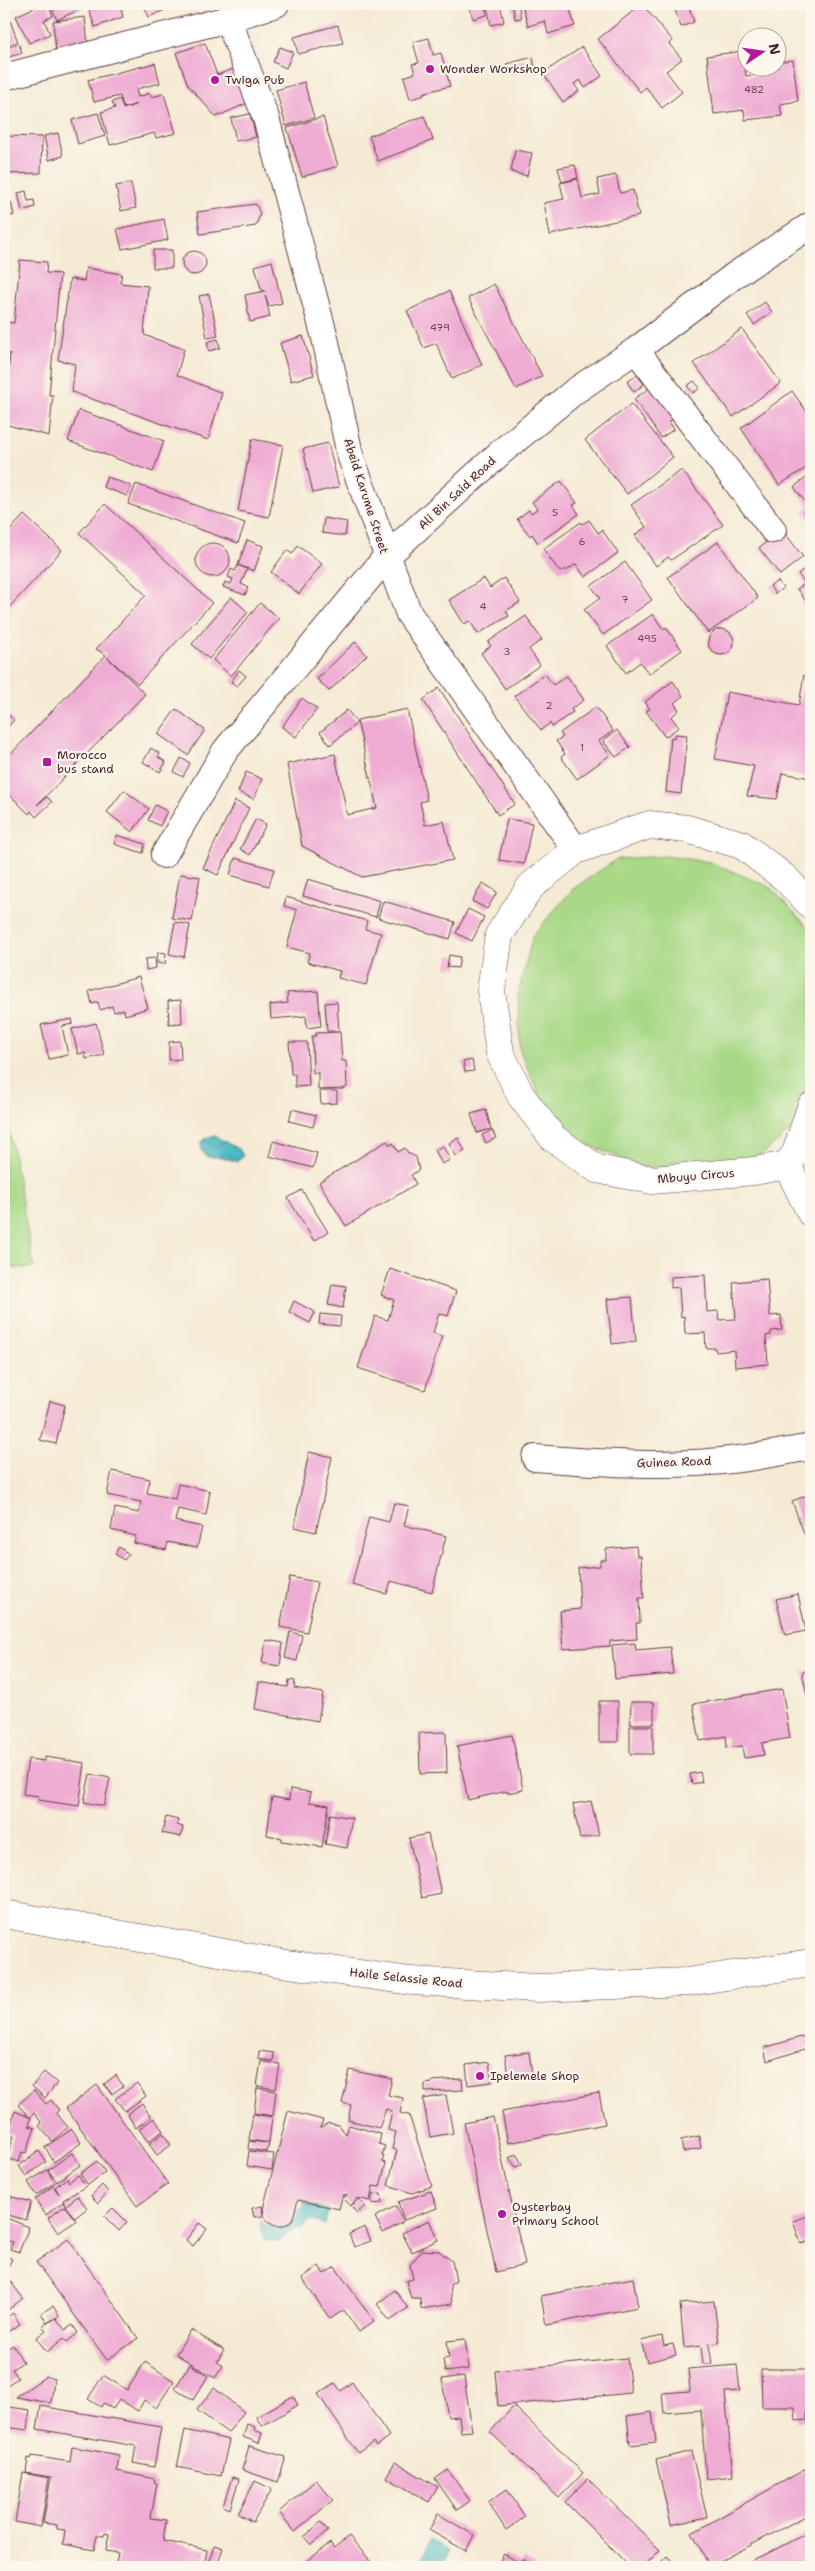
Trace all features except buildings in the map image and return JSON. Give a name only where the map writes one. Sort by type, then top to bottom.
[{"type":"street","points":[[4,77],[228,19],[276,4]]},
{"type":"street","name":"Abeid Karume Street","points":[[164,855],[225,751],[388,556],[350,455],[325,338],[266,118],[228,19]]},
{"type":"street","name":"Ali Bin Said Road","points":[[388,556],[501,452],[575,391],[636,350],[735,275],[811,225]]},
{"type":"street","points":[[636,350],[773,530]]},
{"type":"street","points":[[388,556],[409,614],[576,850]]},
{"type":"street","name":"Mbuyu Circus","points":[[787,1165],[754,1171],[652,1180],[598,1169],[553,1138],[521,1096],[500,1053],[491,991],[499,935],[531,886],[576,850],[649,825],[687,829],[742,845],[785,878],[811,905]]},
{"type":"street","points":[[811,1107],[796,1153],[787,1165],[811,1213]]},
{"type":"street","name":"Guinea Road","points":[[535,1458],[602,1463],[662,1464],[738,1459],[811,1447]]},
{"type":"street","name":"Haile Selassie Road","points":[[4,1914],[281,1963],[430,1982],[538,1988],[687,1982],[811,1963]]},
{"type":"green space","points":[[665,856],[710,862],[770,887],[811,930],[811,1072],[794,1128],[759,1157],[704,1167],[643,1167],[581,1142],[543,1103],[520,1051],[518,994],[533,935],[573,889],[617,859]]},
{"type":"green space","points":[[4,1103],[34,1268],[4,1268]]},
{"type":"water","points":[[215,1136],[240,1150],[243,1156],[237,1162],[222,1157],[207,1157],[202,1151],[201,1143],[206,1138]]},
{"type":"water","points":[[305,2202],[328,2210],[325,2225],[311,2220],[302,2228],[293,2230],[279,2242],[265,2240],[260,2221],[277,2228],[288,2225],[296,2217],[299,2210],[304,2209]]},
{"type":"water","points":[[430,2540],[449,2551],[440,2567],[416,2567]]},
{"type":"place","name":"Wonder Workshop","points":[[430,69]]},
{"type":"place","name":"Twiga Pub","points":[[215,80]]},
{"type":"place","name":"Morocco bus stand","points":[[47,762]]},
{"type":"place","name":"Ipelemele Shop","points":[[480,2076]]},
{"type":"place","name":"Oysterbay Primary School","points":[[502,2214]]}]
